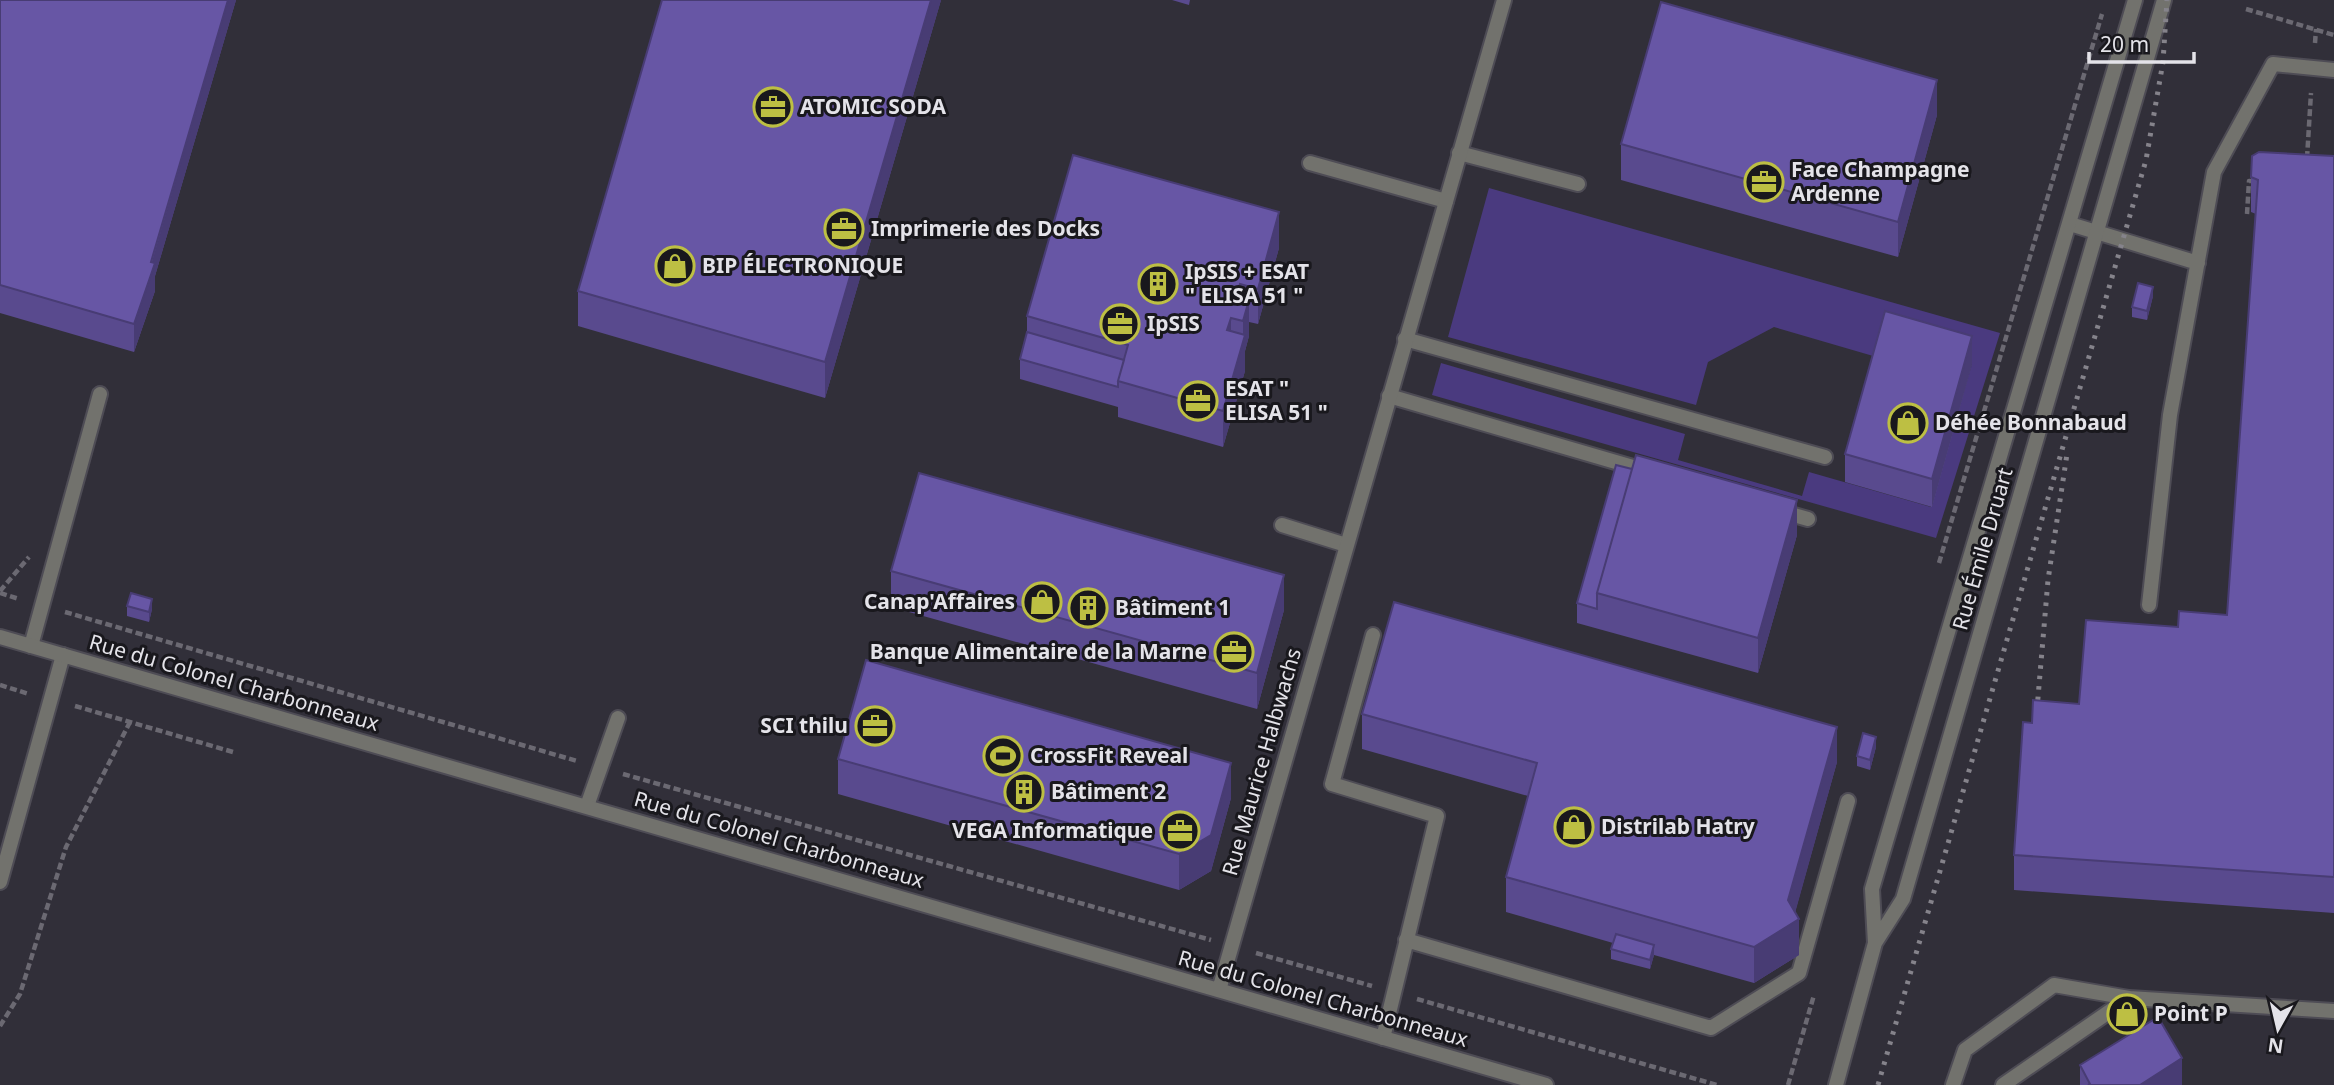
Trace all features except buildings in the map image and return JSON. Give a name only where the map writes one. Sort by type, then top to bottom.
[{"type":"street","name":"Rue Maurice Halbwachs","points":[[1219,990],[1504,0]]},
{"type":"street","name":"Rue Émile Druart","points":[[1875,943],[1872,889],[2135,0]]},
{"type":"street","name":"Rue Émile Druart","points":[[1836,1085],[1875,943],[1903,898],[2164,0]]},
{"type":"street","points":[[2149,605],[2170,415],[2214,172],[2273,64],[2334,70]]},
{"type":"street","points":[[1459,153],[1578,184]]},
{"type":"street","points":[[1310,163],[1446,201]]},
{"type":"street","points":[[2070,224],[2198,262]]},
{"type":"street","points":[[1405,339],[1825,457]]},
{"type":"street","points":[[31,646],[100,394]]},
{"type":"street","points":[[1389,396],[1665,477]]},
{"type":"street","points":[[1769,508],[1808,519]]},
{"type":"street","points":[[1282,525],[1346,545]]},
{"type":"street","points":[[1373,635],[1332,785],[1437,817],[1383,1038]]},
{"type":"street","name":"Rue du Colonel Charbonneaux","points":[[0,637],[1546,1085]]},
{"type":"street","points":[[0,882],[63,655]]},
{"type":"street","points":[[587,806],[618,719]]},
{"type":"street","points":[[1406,940],[1711,1028],[1799,973],[1847,801]]},
{"type":"street","points":[[1954,1085],[1965,1050],[2054,985],[2129,998],[2334,1011]]},
{"type":"street","points":[[2003,1085],[2129,998]]},
{"type":"path","points":[[2246,9],[2334,35]]},
{"type":"path","points":[[1937,572],[2102,12]]},
{"type":"path","points":[[2306,171],[2316,29]]},
{"type":"path","points":[[2247,214],[2249,181],[2260,181]]},
{"type":"path","points":[[0,593],[601,768],[1717,1085]]},
{"type":"path","points":[[0,685],[233,752]]},
{"type":"path","points":[[0,1026],[20,993],[66,847],[130,722]]},
{"type":"path","points":[[1788,1085],[1814,994]]},
{"type":"shaded area","points":[[1489,188],[2000,333],[1936,538],[1432,395],[1441,363],[1685,434],[1678,460],[1802,496],[1809,472],[1931,507],[1972,364],[1880,358],[1774,327],[1708,362],[1696,405],[1448,337]]},
{"type":"railway","points":[[1878,1085],[2146,160],[2163,62],[2167,0]]},
{"type":"railway","points":[[2036,721],[2048,580],[2067,454]]},
{"type":"place","name":"ATOMIC SODA","points":[[773,107]]},
{"type":"place","name":"Face Champagne Ardenne","points":[[1764,182]]},
{"type":"place","name":"Imprimerie des Docks","points":[[844,229]]},
{"type":"place","name":"BIP ÉLECTRONIQUE","points":[[675,266]]},
{"type":"place","name":"IpSIS + ESAT \" ELISA 51 \"","points":[[1158,284]]},
{"type":"place","name":"IpSIS","points":[[1120,324]]},
{"type":"place","name":"ESAT \" ELISA 51 \"","points":[[1198,401]]},
{"type":"place","name":"Déhée Bonnabaud","points":[[1908,423]]},
{"type":"place","name":"Canap'Affaires","points":[[1042,602]]},
{"type":"place","name":"Bâtiment 1","points":[[1088,608]]},
{"type":"place","name":"Banque Alimentaire de la Marne","points":[[1234,652]]},
{"type":"place","name":"SCI thilu","points":[[875,726]]},
{"type":"place","name":"CrossFit Reveal","points":[[1003,756]]},
{"type":"place","name":"Bâtiment 2","points":[[1024,792]]},
{"type":"place","name":"Distrilab Hatry","points":[[1574,827]]},
{"type":"place","name":"VEGA Informatique","points":[[1180,831]]},
{"type":"place","name":"Point P","points":[[2127,1014]]}]
